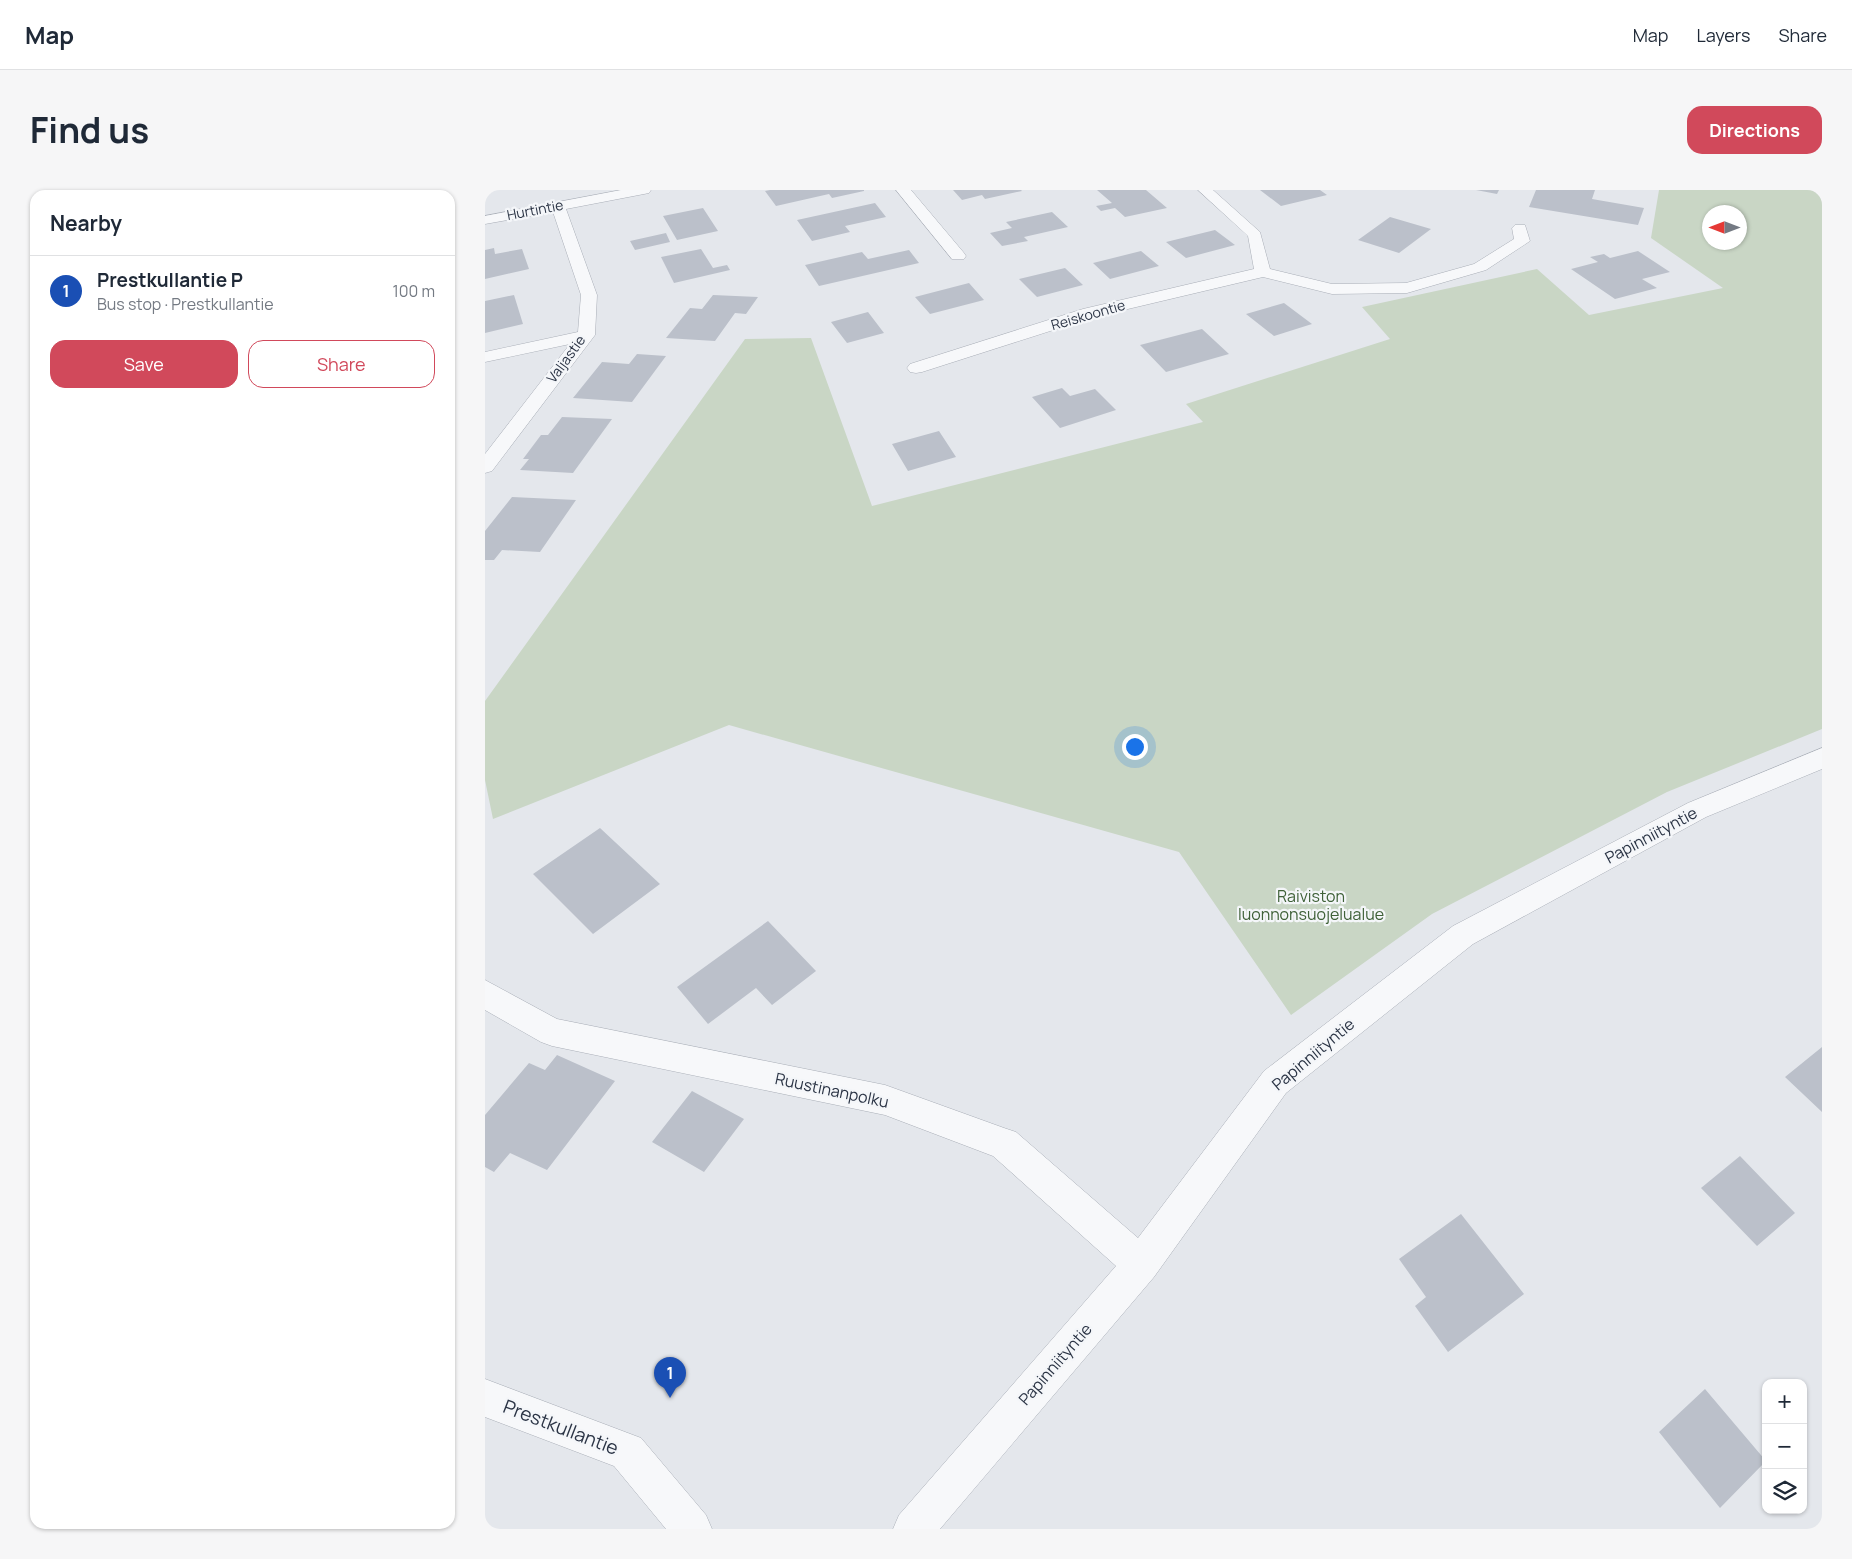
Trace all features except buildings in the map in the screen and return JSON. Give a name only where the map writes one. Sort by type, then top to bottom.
[{"type":"street","name":"Hurtintie","points":[[485,220],[558,206],[598,194],[644,190]]},
{"type":"street","points":[[903,190],[958,256]]},
{"type":"street","points":[[1205,190],[1255,235],[1263,272],[1332,289],[1407,288],[1480,267],[1522,241],[1520,228]]},
{"type":"street","name":"Valjastie","points":[[485,467],[586,335],[589,295],[558,206]]},
{"type":"street","name":"Reiskoontie","points":[[916,368],[1089,313],[1263,272]]},
{"type":"street","points":[[485,357],[586,335]]},
{"type":"street","name":"Papinniityntie","points":[[913,1529],[1141,1264],[1275,1082],[1463,935],[1697,810],[1822,758]]},
{"type":"street","name":"Ruustinanpolku","points":[[485,994],[552,1032],[885,1100],[1004,1144],[1141,1264]]},
{"type":"street","name":"Prestkullantie","points":[[485,1398],[627,1452],[692,1529]]},
{"type":"green space","name":"Raiviston luonnonsuojelualue","points":[[1659,190],[1822,190],[1822,729],[1667,792],[1432,914],[1291,1015],[1179,852],[729,725],[493,819],[485,780],[485,701],[745,339],[811,338],[872,506],[1203,422],[1186,404],[1390,339],[1362,307],[1537,269],[1589,315],[1723,288],[1651,238]]},
{"type":"place","name":"Prestkullantie P","points":[[670,1398]]}]
